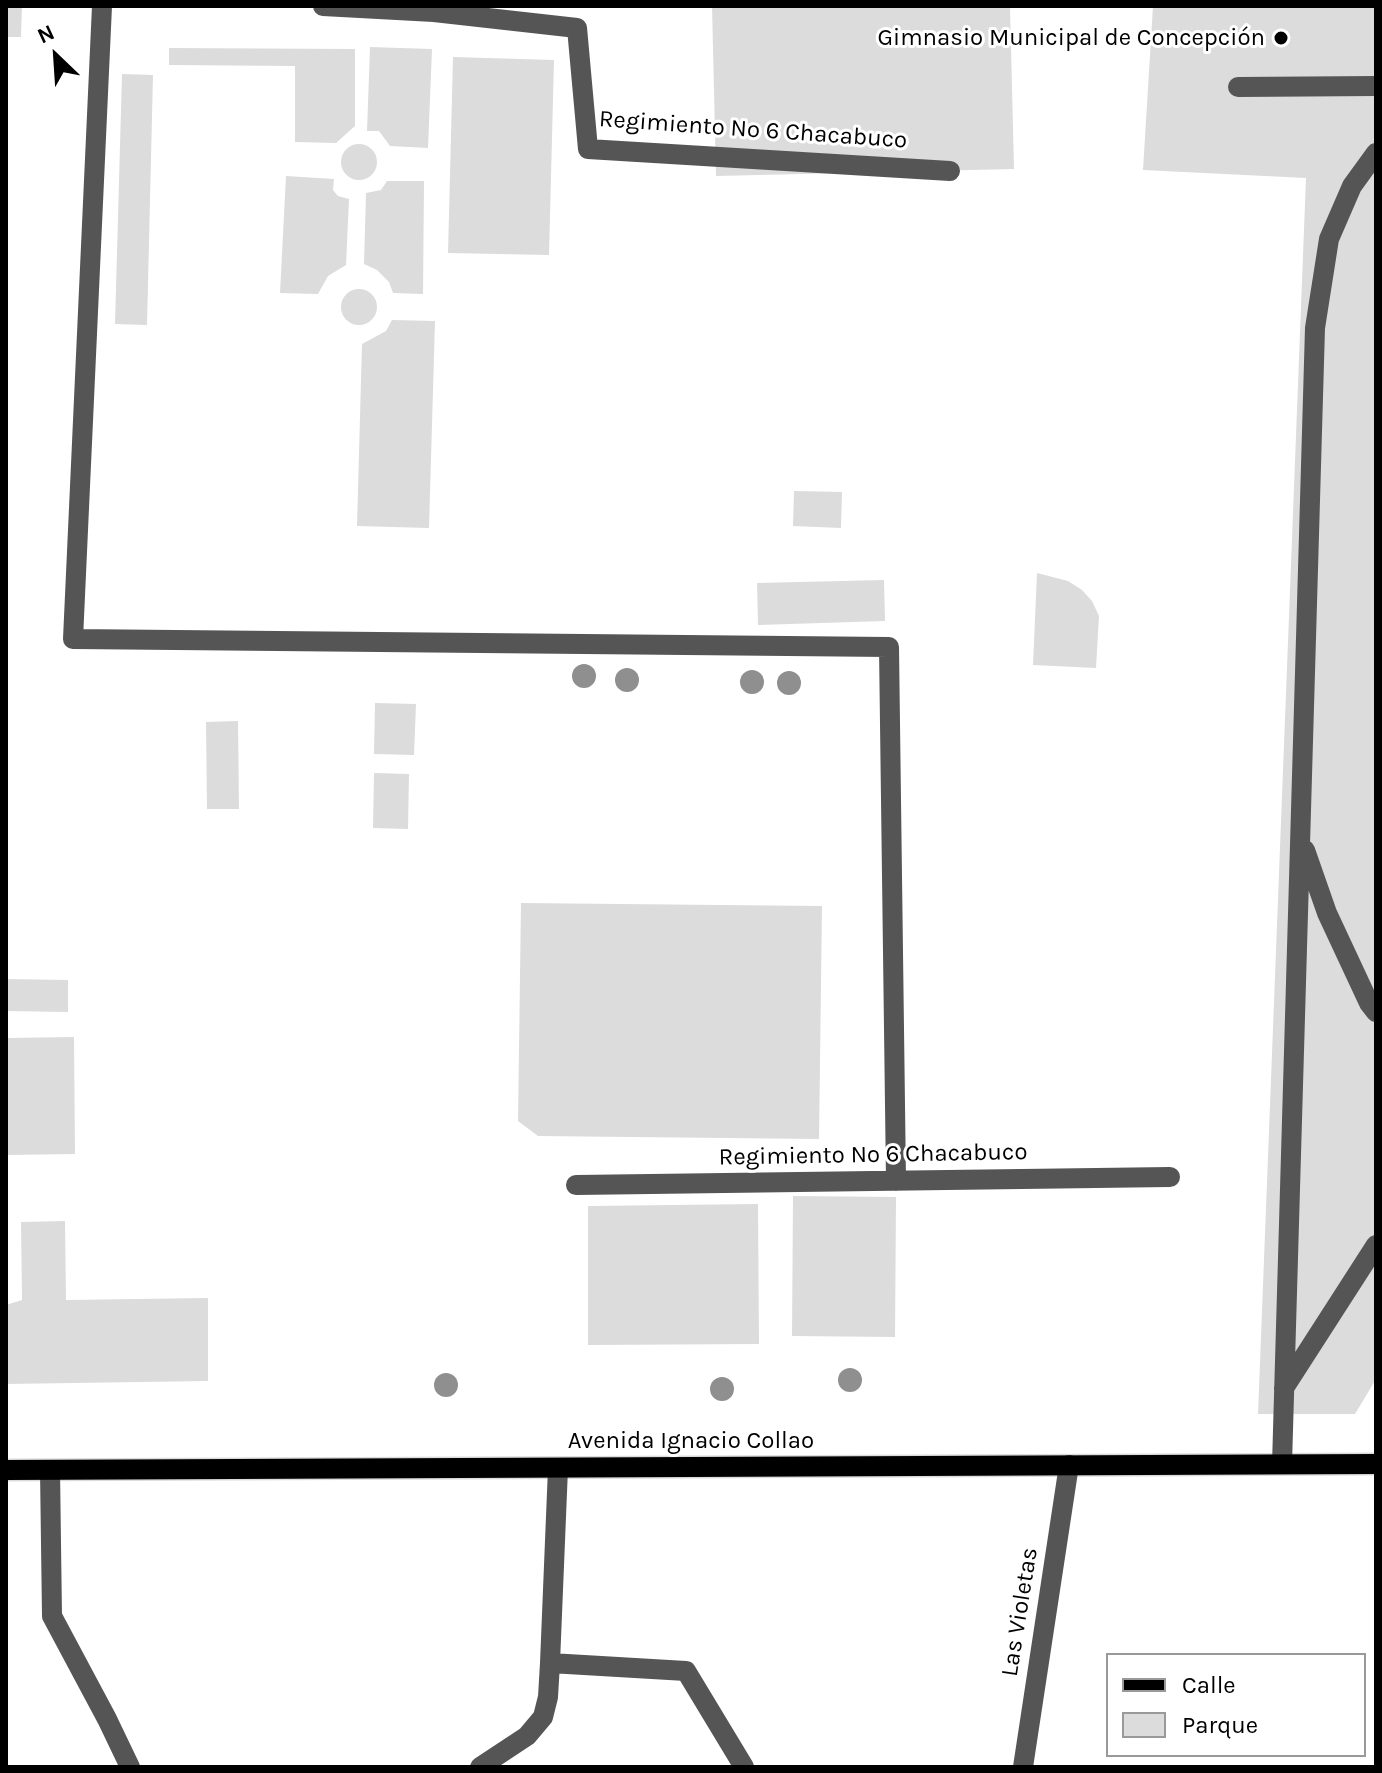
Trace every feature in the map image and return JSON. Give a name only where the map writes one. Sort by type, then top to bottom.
[{"type":"main road","name":"Avenida Ignacio Collao","points":[[6,1470],[1376,1464]]},
{"type":"street","points":[[102,6],[73,639],[889,647],[896,1181]]},
{"type":"street","name":"Regimiento Nº 6 Chacabuco","points":[[323,6],[434,12],[577,28],[588,149],[950,171]]},
{"type":"street","points":[[1238,87],[1376,86]]},
{"type":"street","points":[[1282,1464],[1315,328],[1329,239],[1352,186],[1376,153]]},
{"type":"street","points":[[1300,835],[1327,913],[1376,1012]]},
{"type":"street","name":"Regimiento Nº 6 Chacabuco","points":[[576,1185],[1170,1177]]},
{"type":"street","points":[[1284,1388],[1376,1245]]},
{"type":"street","name":"Las Violetas","points":[[1023,1767],[1069,1465]]},
{"type":"street","points":[[480,1767],[527,1736],[543,1717],[548,1697],[558,1468]]},
{"type":"street","points":[[50,1470],[52,1616],[130,1767]]},
{"type":"street","points":[[550,1663],[686,1671],[744,1767]]},
{"type":"green space","points":[[6,6],[22,6],[21,37],[6,37]]},
{"type":"green space","points":[[712,6],[1010,6],[1014,169],[716,176]]},
{"type":"green space","points":[[1153,6],[1376,6],[1376,1379],[1355,1414],[1258,1414],[1306,178],[1143,170]]},
{"type":"green space","points":[[370,47],[432,49],[428,148],[390,146],[379,131],[367,131]]},
{"type":"green space","points":[[169,48],[355,49],[355,126],[336,143],[295,142],[295,66],[169,65]]},
{"type":"green space","points":[[453,57],[554,60],[549,255],[448,253]]},
{"type":"green space","points":[[122,74],[153,75],[147,325],[115,324]]},
{"type":"green space","points":[[359,144],[372,149],[377,162],[372,175],[359,180],[346,175],[341,162],[346,149]]},
{"type":"green space","points":[[286,176],[334,179],[333,190],[338,196],[349,199],[346,265],[328,276],[318,294],[280,293]]},
{"type":"green space","points":[[387,181],[424,181],[423,294],[393,293],[389,282],[377,270],[364,264],[366,193],[381,190]]},
{"type":"green space","points":[[359,289],[372,294],[377,307],[372,320],[359,325],[346,320],[341,307],[346,294]]},
{"type":"green space","points":[[392,320],[435,321],[429,528],[357,526],[362,344],[386,331]]},
{"type":"green space","points":[[794,491],[842,492],[841,528],[793,526]]},
{"type":"green space","points":[[1037,573],[1068,581],[1092,601],[1099,616],[1096,668],[1033,665]]},
{"type":"green space","points":[[884,580],[885,621],[758,625],[757,583]]},
{"type":"green space","points":[[375,703],[416,704],[414,755],[374,754]]},
{"type":"green space","points":[[238,721],[239,809],[207,809],[206,722]]},
{"type":"green space","points":[[374,773],[409,774],[408,829],[373,828]]},
{"type":"green space","points":[[521,903],[822,906],[819,1139],[538,1136],[518,1121]]},
{"type":"green space","points":[[6,979],[68,980],[68,1012],[6,1011]]},
{"type":"green space","points":[[74,1037],[75,1154],[6,1155],[6,1038]]},
{"type":"green space","points":[[793,1196],[896,1197],[895,1337],[792,1336]]},
{"type":"green space","points":[[758,1204],[759,1344],[588,1345],[588,1206]]},
{"type":"green space","points":[[65,1221],[66,1300],[208,1298],[208,1381],[6,1384],[6,1305],[22,1300],[21,1222]]},
{"type":"place","name":"Gimnasio Municipal de Concepción","points":[[1281,38]]}]
